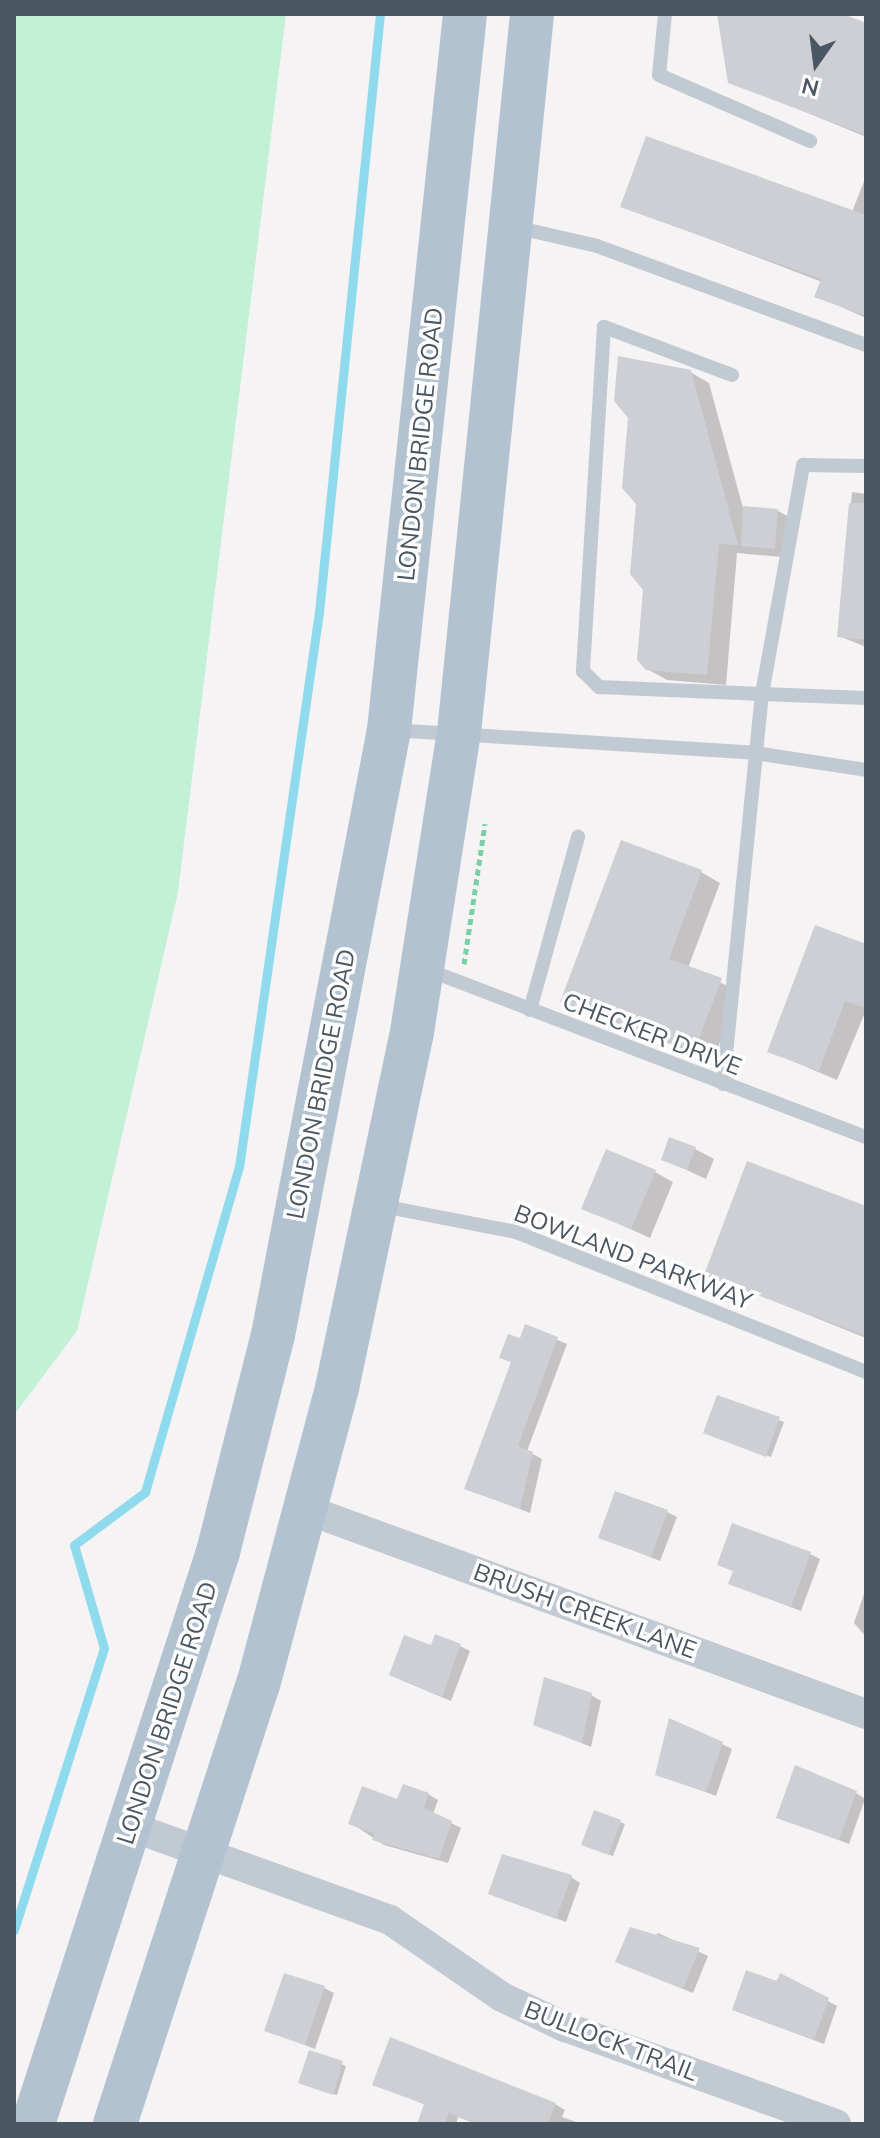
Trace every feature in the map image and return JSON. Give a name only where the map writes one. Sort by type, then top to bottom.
[{"type":"main road","name":"LONDON BRIDGE ROAD","points":[[33,2124],[132,1827],[218,1552],[273,1335],[389,730],[465,14]]},
{"type":"main road","points":[[115,2124],[210,1851],[305,1509],[378,1205],[424,968],[459,733],[507,225],[532,14]]},
{"type":"street","name":"BRUSH CREEK LANE","points":[[305,1509],[866,1714]]},
{"type":"street","name":"BULLOCK TRAIL","points":[[132,1827],[210,1851],[390,1920],[502,1997],[565,2027],[836,2124]]},
{"type":"lane","points":[[665,14],[659,75],[810,141]]},
{"type":"lane","points":[[507,225],[597,246],[866,345]]},
{"type":"lane","points":[[732,375],[604,327],[583,671],[599,687],[866,698]]},
{"type":"lane","points":[[723,1084],[762,694],[803,465],[866,466]]},
{"type":"lane","points":[[389,730],[755,753],[866,770]]},
{"type":"lane","points":[[530,1010],[578,837]]},
{"type":"lane","name":"CHECKER DRIVE","points":[[424,968],[866,1137]]},
{"type":"lane","name":"BOWLAND PARKWAY","points":[[378,1205],[516,1232],[866,1372]]},
{"type":"green space","points":[[14,14],[286,14],[178,892],[77,1331],[14,1415]]},
{"type":"building","points":[[717,14],[843,14],[866,23],[866,135],[728,83]]},
{"type":"building","points":[[646,136],[866,215],[866,316],[814,297],[821,279],[620,207]]},
{"type":"building","points":[[618,356],[691,370],[738,545],[719,544],[707,675],[646,670],[637,660],[643,590],[630,574],[636,504],[622,488],[628,418],[614,401]]},
{"type":"building","points":[[849,503],[866,503],[866,640],[837,637]]},
{"type":"building","points":[[743,506],[778,509],[775,549],[741,546]]},
{"type":"building","points":[[621,840],[702,870],[669,959],[722,978],[694,1052],[560,1002]]},
{"type":"building","points":[[815,925],[866,944],[866,1008],[845,1001],[819,1071],[767,1052]]},
{"type":"building","points":[[669,1137],[696,1147],[687,1170],[661,1160]]},
{"type":"building","points":[[606,1149],[656,1170],[631,1229],[581,1209]]},
{"type":"building","points":[[747,1161],[866,1206],[866,1336],[704,1275]]},
{"type":"building","points":[[525,1324],[558,1337],[518,1446],[533,1452],[520,1509],[464,1489],[511,1362],[499,1358],[508,1334],[520,1338]]},
{"type":"building","points":[[717,1395],[780,1417],[766,1457],[703,1433]]},
{"type":"building","points":[[615,1491],[668,1510],[651,1557],[598,1538]]},
{"type":"building","points":[[732,1523],[811,1552],[791,1607],[728,1584],[733,1571],[717,1565]]},
{"type":"building","points":[[435,1634],[461,1644],[442,1697],[389,1675],[404,1635],[431,1645]]},
{"type":"building","points":[[544,1677],[592,1693],[582,1743],[533,1725]]},
{"type":"building","points":[[669,1718],[723,1742],[706,1792],[655,1775]]},
{"type":"building","points":[[795,1765],[857,1791],[839,1840],[776,1818]]},
{"type":"building","points":[[403,1784],[429,1793],[424,1808],[452,1821],[439,1859],[372,1840],[375,1834],[348,1824],[362,1786],[397,1799]]},
{"type":"building","points":[[594,1810],[621,1820],[609,1855],[581,1845]]},
{"type":"building","points":[[502,1854],[572,1875],[556,1919],[488,1894]]},
{"type":"building","points":[[630,1927],[700,1948],[683,1989],[615,1962]]},
{"type":"building","points":[[746,1970],[777,1981],[780,1973],[829,1998],[814,2040],[732,2010]]},
{"type":"building","points":[[284,1973],[325,1986],[305,2045],[264,2031]]},
{"type":"building","points":[[390,2037],[556,2103],[548,2124],[478,2124],[449,2113],[445,2124],[417,2124],[424,2104],[372,2085]]},
{"type":"building","points":[[309,2050],[343,2061],[333,2095],[298,2083]]},
{"type":"waterway","points":[[14,1930],[104,1648],[74,1545],[145,1492],[239,1167],[319,612],[380,14]]}]
